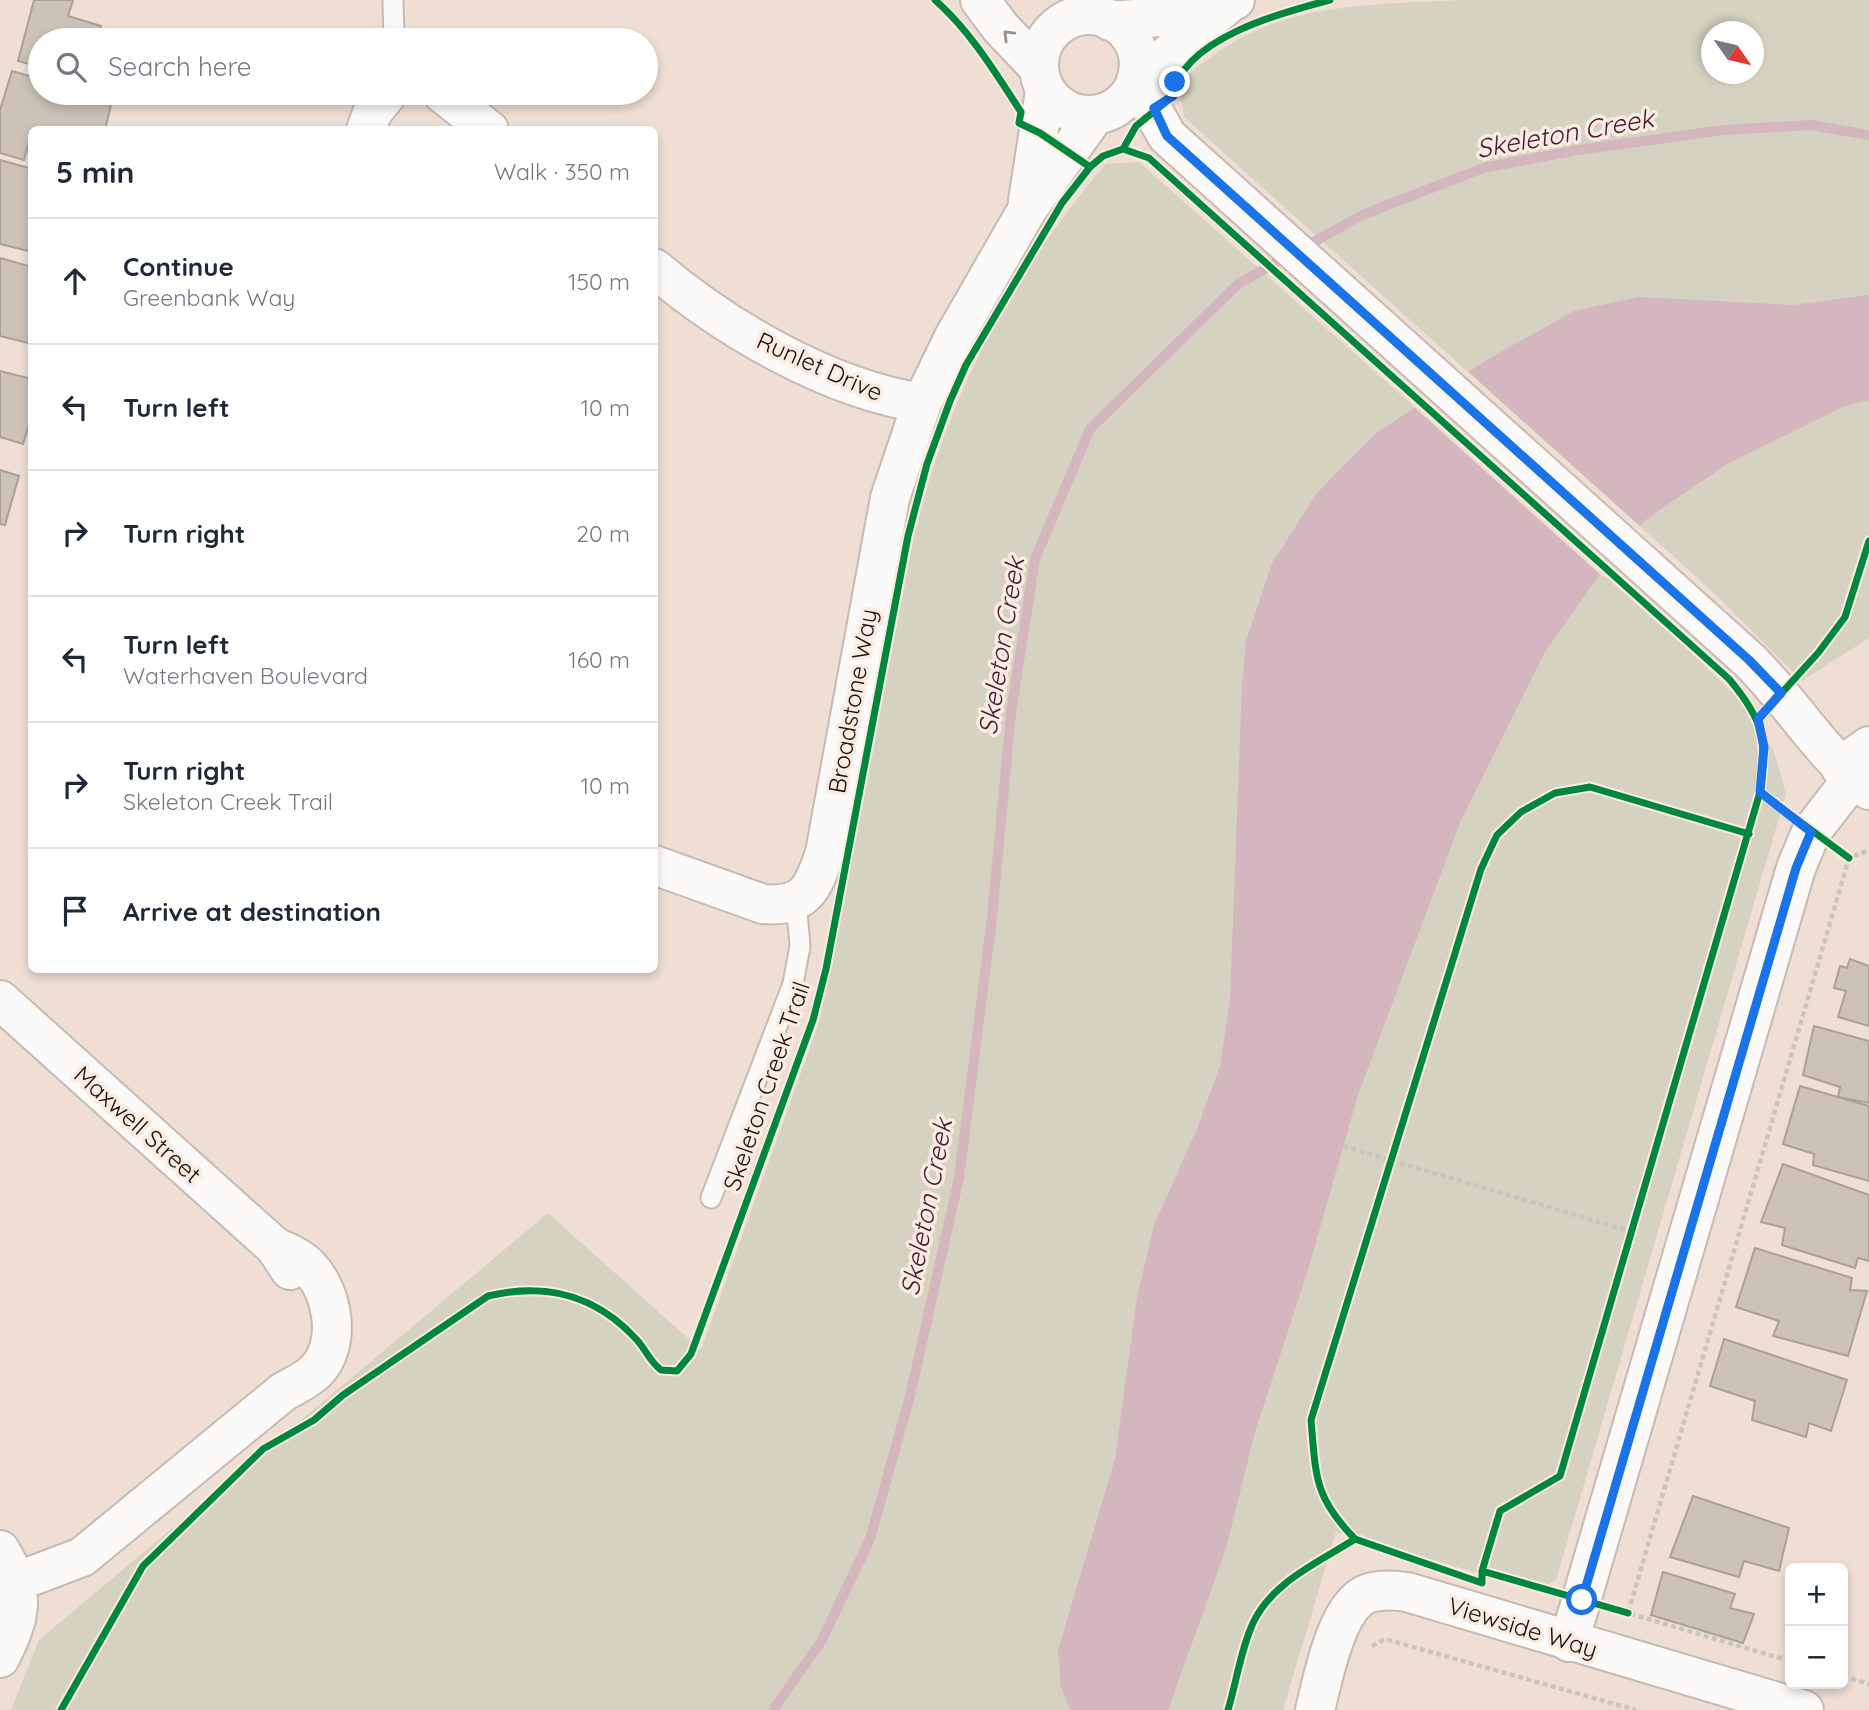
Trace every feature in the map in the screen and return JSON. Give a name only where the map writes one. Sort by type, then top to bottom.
[{"type":"street","points":[[981,0],[1042,79],[1053,100],[1072,113],[1100,114],[1167,136]]},
{"type":"street","points":[[1042,79],[1043,46],[1061,24],[1079,13],[1160,17],[1233,1]]},
{"type":"street","points":[[1137,76],[1158,63],[1233,1]]},
{"type":"street","points":[[1079,13],[1130,37],[1138,53],[1137,76],[1124,100],[1100,114]]},
{"type":"street","points":[[1137,76],[1167,136],[1695,611],[1768,678],[1858,770],[1811,832],[1796,868],[1569,1642]]},
{"type":"street","name":"Broadstone Way","points":[[1027,210],[1042,79]]},
{"type":"street","points":[[367,126],[378,105]]},
{"type":"street","points":[[457,105],[484,126]]},
{"type":"street","name":"Broadstone Way","points":[[796,901],[809,891],[825,853],[890,498],[922,403],[954,337],[1027,210],[1100,114]]},
{"type":"street","name":"Runlet Drive","points":[[658,271],[698,305],[781,354],[890,398],[922,403]]},
{"type":"street","points":[[658,866],[763,904],[780,905],[796,901]]},
{"type":"street","name":"Maxwell Street","points":[[0,1000],[275,1247],[307,1265],[318,1277],[328,1297],[331,1316],[326,1354],[316,1371],[283,1392],[82,1557],[3,1583]]},
{"type":"street","points":[[0,1658],[12,1635],[20,1600],[3,1583]]},
{"type":"street","name":"Viewside Way","points":[[1315,1710],[1344,1615],[1366,1593],[1386,1589],[1407,1592],[1804,1710]]},
{"type":"lane","points":[[393,0],[394,28]]},
{"type":"lane","points":[[711,1198],[793,984],[800,946],[796,901]]},
{"type":"path","points":[[1811,832],[1849,858]]},
{"type":"path","points":[[1849,858],[1869,850]]},
{"type":"path","points":[[1628,1614],[1849,858]]},
{"type":"path","points":[[1343,1146],[1629,1231]]},
{"type":"path","points":[[1387,1172],[1395,1146]]},
{"type":"path","points":[[1626,1244],[1633,1218]]},
{"type":"path","points":[[1582,1600],[1785,1660]]},
{"type":"path","points":[[1364,1651],[1385,1639],[1636,1710]]},
{"type":"path","points":[[1848,1678],[1869,1684]]},
{"type":"shaded area","points":[[1462,0],[1869,0],[1869,638],[1802,681],[1713,592],[1184,117],[1181,93],[1184,80],[1196,68],[1237,40],[1298,16],[1363,6]]},
{"type":"shaded area","points":[[1139,162],[1688,650],[1735,695],[1774,751],[1786,794],[1556,1580],[1536,1590],[1336,1532],[1283,1710],[11,1710],[39,1640],[548,1213],[701,1350],[820,1020],[912,547],[942,443],[985,344],[1040,250],[1106,164]]},
{"type":"shaded area","points":[[1869,295],[1869,400],[1845,406],[1727,464],[1644,521],[1593,584],[1545,652],[1460,823],[1358,1095],[1308,1270],[1255,1432],[1226,1549],[1168,1710],[1070,1710],[1061,1687],[1058,1650],[1115,1459],[1137,1297],[1154,1225],[1197,1129],[1220,1066],[1230,999],[1246,641],[1272,563],[1317,493],[1375,434],[1488,359],[1574,311],[1638,297],[1793,305]]},
{"type":"pier","points":[[1466,370],[1643,529],[1603,577],[1412,405]]},
{"type":"building","points":[[34,0],[73,0],[68,16],[101,26],[28,28],[28,64],[18,61]]},
{"type":"building","points":[[12,71],[28,76],[28,105],[111,105],[106,126],[28,126],[28,145],[24,160],[0,153],[0,110]]},
{"type":"building","points":[[0,160],[28,168],[28,251],[0,244]]},
{"type":"building","points":[[0,258],[28,266],[28,343],[0,336]]},
{"type":"building","points":[[0,371],[28,378],[28,428],[23,444],[0,437]]},
{"type":"building","points":[[0,470],[19,476],[5,525],[0,524]]},
{"type":"building","points":[[1850,959],[1869,966],[1869,1026],[1838,1017],[1846,991],[1834,988],[1840,966],[1847,968]]},
{"type":"building","points":[[1814,1026],[1869,1041],[1869,1103],[1838,1097],[1840,1087],[1803,1075]]},
{"type":"building","points":[[1800,1086],[1869,1106],[1869,1181],[1813,1165],[1814,1154],[1783,1144]]},
{"type":"building","points":[[1783,1164],[1869,1195],[1869,1261],[1858,1258],[1855,1268],[1782,1245],[1785,1228],[1761,1222]]},
{"type":"building","points":[[1755,1248],[1852,1278],[1850,1290],[1867,1291],[1848,1356],[1773,1336],[1779,1321],[1736,1307]]},
{"type":"building","points":[[1724,1339],[1847,1380],[1831,1431],[1809,1423],[1806,1437],[1752,1420],[1755,1401],[1710,1386]]},
{"type":"building","points":[[1693,1496],[1789,1528],[1779,1571],[1744,1561],[1739,1577],[1670,1557]]},
{"type":"building","points":[[1663,1572],[1735,1594],[1730,1608],[1754,1614],[1743,1643],[1651,1615]]},
{"type":"waterway","name":"Skeleton Creek","points":[[773,1710],[822,1640],[870,1539],[910,1396],[959,1178],[992,918],[1011,713],[1035,559],[1090,429],[1238,284],[1362,215],[1483,168],[1578,150],[1724,130],[1811,125],[1869,135]]},
{"type":"cycle path","points":[[935,0],[960,25],[992,67],[1021,112],[1019,123],[1040,133],[1090,167]]},
{"type":"cycle path","name":"Skeleton Creek Trail","points":[[61,1710],[143,1566],[263,1449],[314,1420],[343,1395],[488,1296],[510,1292],[550,1292],[587,1303],[605,1312],[621,1325],[661,1370],[677,1371],[691,1354],[813,1020],[826,969],[908,536],[927,464],[966,365],[1062,203],[1090,167],[1103,156],[1123,149],[1136,126],[1173,96],[1180,76],[1194,59],[1237,31],[1287,12],[1330,0]]},
{"type":"cycle path","points":[[1123,149],[1149,158],[1729,679],[1749,706],[1760,731],[1763,744],[1760,792],[1560,1476],[1500,1511],[1482,1571]]},
{"type":"cycle path","points":[[1758,719],[1818,653],[1845,617],[1869,541]]},
{"type":"cycle path","points":[[1228,1710],[1246,1641],[1263,1607],[1298,1574],[1355,1539],[1324,1498],[1316,1472],[1311,1420],[1481,869],[1497,835],[1521,812],[1555,793],[1590,787],[1749,834]]},
{"type":"cycle path","points":[[1760,792],[1849,858]]},
{"type":"cycle path","points":[[1355,1539],[1482,1583],[1482,1571],[1628,1613]]},
{"type":"route","points":[[1175,82],[1173,96],[1154,108],[1167,136],[1749,660],[1781,693],[1758,719],[1763,732],[1764,747],[1760,792],[1811,832],[1796,868],[1582,1600]]}]
